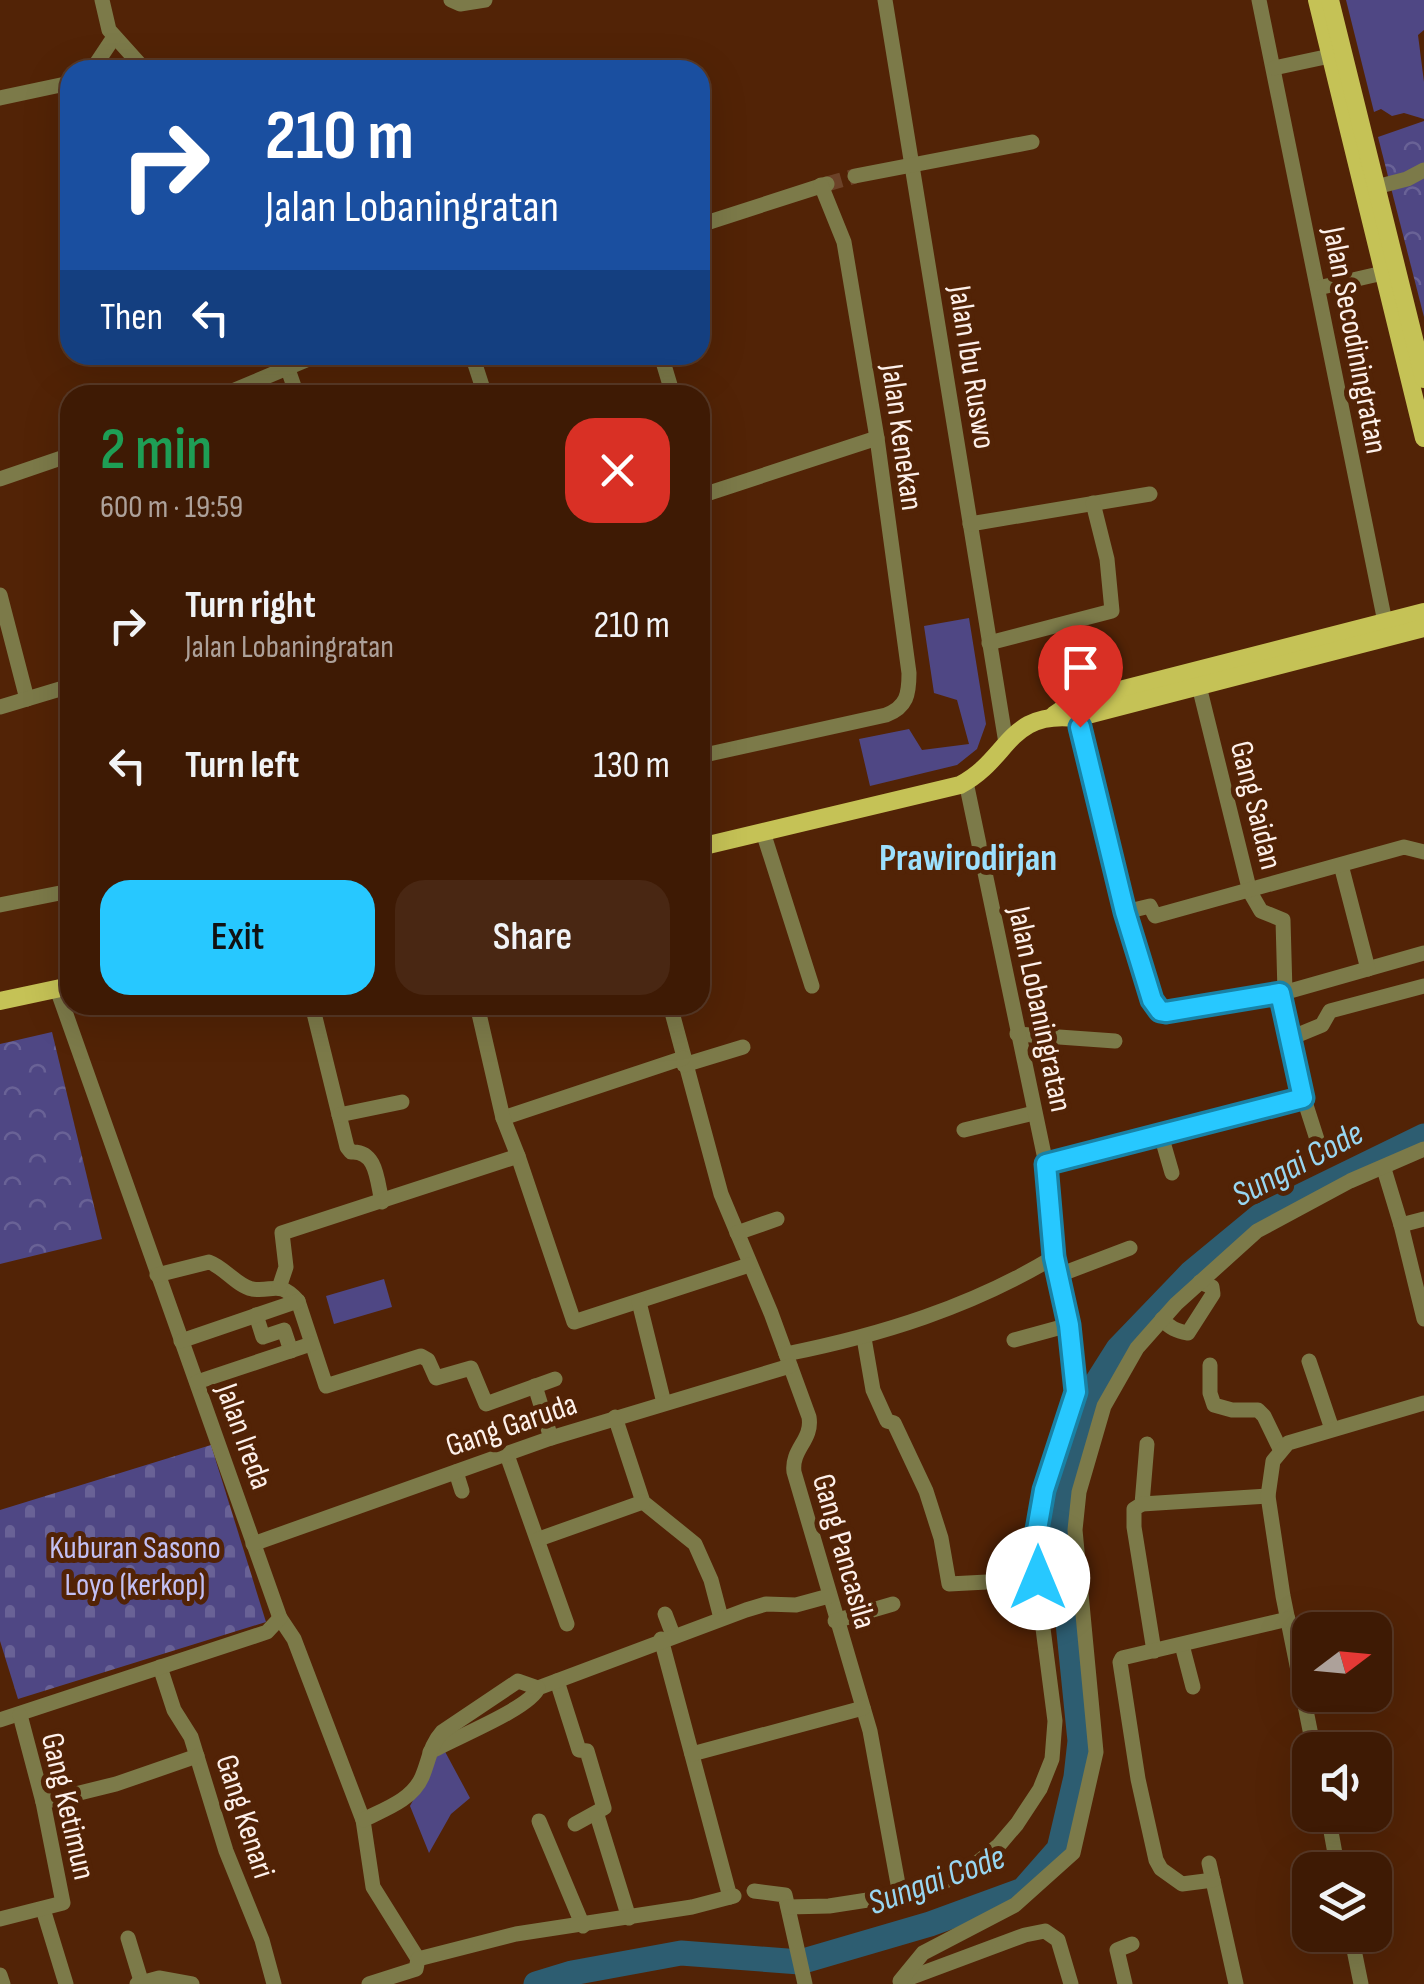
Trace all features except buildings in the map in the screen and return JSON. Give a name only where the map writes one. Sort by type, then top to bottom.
[{"type":"main road","points":[[1316,0],[1424,438]]},
{"type":"main road","points":[[1330,0],[1423,368]]},
{"type":"main road","points":[[710,845],[947,790],[966,782],[1027,724],[1054,715],[1072,702],[1415,614],[1424,596]]},
{"type":"main road","points":[[1054,715],[1076,718],[1424,628]]},
{"type":"main road","points":[[0,1000],[60,989]]},
{"type":"street","points":[[102,0],[114,37],[135,60]]},
{"type":"street","points":[[451,0],[460,4],[485,0]]},
{"type":"street","name":"Jalan Ibu Ruswo","points":[[886,0],[1006,743]]},
{"type":"street","name":"Jalan Secodiningratan","points":[[1259,0],[1384,622]]},
{"type":"street","points":[[99,60],[114,37]]},
{"type":"street","points":[[1274,68],[1330,56]]},
{"type":"street","points":[[0,98],[60,85]]},
{"type":"street","points":[[855,176],[1032,142]]},
{"type":"street","points":[[1376,187],[1416,179],[1424,170]]},
{"type":"street","name":"Jalan Kenekan","points":[[710,222],[824,184],[844,242],[877,438],[909,673],[906,701],[898,711],[710,754]]},
{"type":"street","points":[[1318,288],[1384,273]]},
{"type":"street","points":[[242,385],[279,365]]},
{"type":"street","points":[[710,491],[877,438]]},
{"type":"street","points":[[0,479],[60,458]]},
{"type":"street","points":[[970,524],[1150,494]]},
{"type":"street","points":[[989,643],[1112,611],[1108,559],[1093,503]]},
{"type":"street","points":[[0,595],[28,699]]},
{"type":"street","name":"Gang Saidan","points":[[1199,686],[1250,892],[1261,911],[1283,920],[1285,992]]},
{"type":"street","points":[[0,707],[60,689]]},
{"type":"street","points":[[1076,718],[1125,912],[1152,1000],[1159,1010],[1171,1012],[1285,992],[1424,953]]},
{"type":"street","name":"Jalan Lobaningratan","points":[[966,782],[1046,1164],[1303,1098]]},
{"type":"street","points":[[763,832],[812,986]]},
{"type":"street","points":[[1125,912],[1148,906],[1155,916],[1407,846],[1424,852]]},
{"type":"street","points":[[1341,865],[1368,969]]},
{"type":"street","points":[[0,905],[60,893]]},
{"type":"street","points":[[1288,1039],[1322,1025],[1330,1011],[1424,986]]},
{"type":"street","points":[[1285,992],[1288,1039],[1322,1155]]},
{"type":"street","name":"Jalan Ireda","points":[[73,1015],[157,1275],[253,1544],[364,1820],[373,1887],[418,1959]]},
{"type":"street","points":[[315,1015],[349,1151],[369,1156],[382,1202]]},
{"type":"street","points":[[479,1015],[503,1118],[572,1321],[585,1322],[749,1264]]},
{"type":"street","name":"Gang Pancasila","points":[[672,1015],[722,1194],[811,1427],[794,1458],[794,1472],[863,1708],[900,1895]]},
{"type":"street","points":[[1017,1034],[1115,1041]]},
{"type":"street","points":[[503,1118],[684,1062],[743,1048]]},
{"type":"street","points":[[340,1115],[402,1102]]},
{"type":"street","points":[[964,1130],[1034,1112]]},
{"type":"street","points":[[1161,1135],[1172,1174]]},
{"type":"street","points":[[897,1983],[923,1953],[1016,1905],[1074,1853],[1096,1752],[1075,1530],[1079,1492],[1104,1406],[1137,1348],[1200,1282],[1268,1224],[1424,1148]]},
{"type":"street","points":[[280,1288],[286,1267],[280,1234],[518,1156]]},
{"type":"street","points":[[789,1910],[900,1895],[937,1885],[978,1864],[1017,1824],[1047,1775],[1056,1729],[1038,1575],[1037,1530],[1044,1490],[1076,1392],[1069,1325],[1054,1257],[1046,1164]]},
{"type":"street","points":[[1384,1169],[1420,1281],[1424,1319]]},
{"type":"street","points":[[1401,1225],[1424,1219]]},
{"type":"street","points":[[737,1233],[777,1220]]},
{"type":"street","points":[[1059,1276],[1130,1248]]},
{"type":"street","name":"Gang Garuda","points":[[253,1544],[616,1416],[912,1324],[1031,1273],[1054,1257]]},
{"type":"street","points":[[157,1275],[209,1262],[249,1288],[280,1288],[298,1301],[326,1386],[421,1356],[428,1360],[436,1378],[471,1368],[486,1404],[556,1378]]},
{"type":"street","points":[[1162,1319],[1179,1332],[1194,1327],[1200,1319],[1198,1313],[1213,1294],[1212,1286],[1200,1282]]},
{"type":"street","points":[[181,1341],[298,1301]]},
{"type":"street","points":[[639,1302],[664,1403]]},
{"type":"street","points":[[256,1316],[262,1336],[284,1330],[291,1351]]},
{"type":"street","points":[[1014,1340],[1069,1325]]},
{"type":"street","points":[[864,1338],[873,1390],[887,1420],[894,1422],[926,1491],[950,1584],[1038,1575]]},
{"type":"street","points":[[196,1382],[311,1344]]},
{"type":"street","points":[[1309,1361],[1332,1429]]},
{"type":"street","points":[[1210,1364],[1214,1404],[1232,1410],[1258,1410],[1280,1449]]},
{"type":"street","points":[[535,1386],[551,1438]]},
{"type":"street","points":[[1310,1732],[1268,1496],[1270,1470],[1280,1449],[1294,1440],[1424,1402]]},
{"type":"street","points":[[616,1416],[643,1502],[695,1544],[711,1580],[721,1618]]},
{"type":"street","points":[[1142,1504],[1147,1444]]},
{"type":"street","points":[[508,1455],[567,1624]]},
{"type":"street","points":[[456,1472],[462,1491]]},
{"type":"street","points":[[1154,1651],[1134,1509],[1142,1504],[1268,1496]]},
{"type":"street","points":[[540,1539],[643,1502]]},
{"type":"street","points":[[364,1820],[413,1791],[424,1774],[430,1752],[502,1716],[534,1697],[538,1688],[721,1618],[766,1604],[796,1605],[829,1596]]},
{"type":"street","points":[[836,1620],[893,1604]]},
{"type":"street","points":[[369,1984],[416,1968],[418,1959],[516,1934],[630,1918],[732,1896],[692,1754],[665,1614]]},
{"type":"street","points":[[0,1720],[266,1632],[280,1618]]},
{"type":"street","points":[[1213,1880],[1182,1884],[1156,1860],[1119,1669],[1122,1658],[1288,1619]]},
{"type":"street","points":[[1182,1645],[1193,1687]]},
{"type":"street","name":"Gang Kenari","points":[[160,1666],[174,1710],[191,1737],[226,1851],[262,1940],[274,1984]]},
{"type":"street","points":[[557,1680],[578,1750],[587,1751],[604,1808],[575,1824]]},
{"type":"street","points":[[692,1754],[863,1708]]},
{"type":"street","name":"Gang Ketimun","points":[[0,1919],[61,1905],[64,1900],[20,1715]]},
{"type":"street","points":[[43,1802],[116,1784],[197,1756]]},
{"type":"street","points":[[597,1814],[630,1918]]},
{"type":"street","points":[[539,1820],[583,1926]]},
{"type":"street","points":[[1209,1863],[1236,1984]]},
{"type":"street","points":[[754,1891],[782,1892],[805,1984]]},
{"type":"street","points":[[43,1909],[66,1984]]},
{"type":"street","points":[[897,1983],[1045,1931],[1058,1940],[1071,1984]]},
{"type":"street","points":[[128,1938],[140,1984],[175,1978],[192,1984]]},
{"type":"street","points":[[1125,1984],[1117,1950],[1132,1944]]},
{"type":"street","points":[[1354,1952],[1361,1984]]},
{"type":"street","points":[[0,1975],[2,1984]]},
{"type":"green space","points":[[1346,0],[1424,0],[1424,30],[1418,35],[1424,119],[1404,113],[1392,116],[1381,109],[1374,112]]},
{"type":"green space","points":[[1424,121],[1424,317],[1378,137]]},
{"type":"green space","points":[[969,618],[986,724],[977,749],[957,765],[870,786],[859,739],[909,729],[922,750],[969,744],[957,700],[934,693],[924,626]]},
{"type":"green space","points":[[52,1032],[102,1239],[0,1264],[0,1044]]},
{"type":"green space","points":[[384,1279],[392,1307],[334,1324],[326,1296]]},
{"type":"green space","name":"Kuburan Sasono Loyo (kerkop)","points":[[211,1445],[266,1622],[18,1699],[0,1641],[0,1510]]},
{"type":"green space","points":[[442,1746],[470,1798],[451,1814],[429,1853],[410,1806]]},
{"type":"waterway","name":"Sungai Code","points":[[536,1984],[572,1973],[681,1953],[800,1962],[930,1924],[1023,1890],[1059,1849],[1076,1777],[1080,1741],[1058,1524],[1066,1472],[1092,1390],[1118,1349],[1191,1273],[1260,1216],[1424,1136]]},
{"type":"tunnel","points":[[827,184],[855,176]]},
{"type":"district","name":"Prawirodirjan","points":[[968,857]]},
{"type":"route","points":[[1038,1578],[1037,1530],[1044,1490],[1076,1392],[1069,1325],[1054,1257],[1046,1164],[1303,1098],[1280,993],[1166,1012],[1160,1011],[1152,1000],[1125,912],[1080,727]]}]
